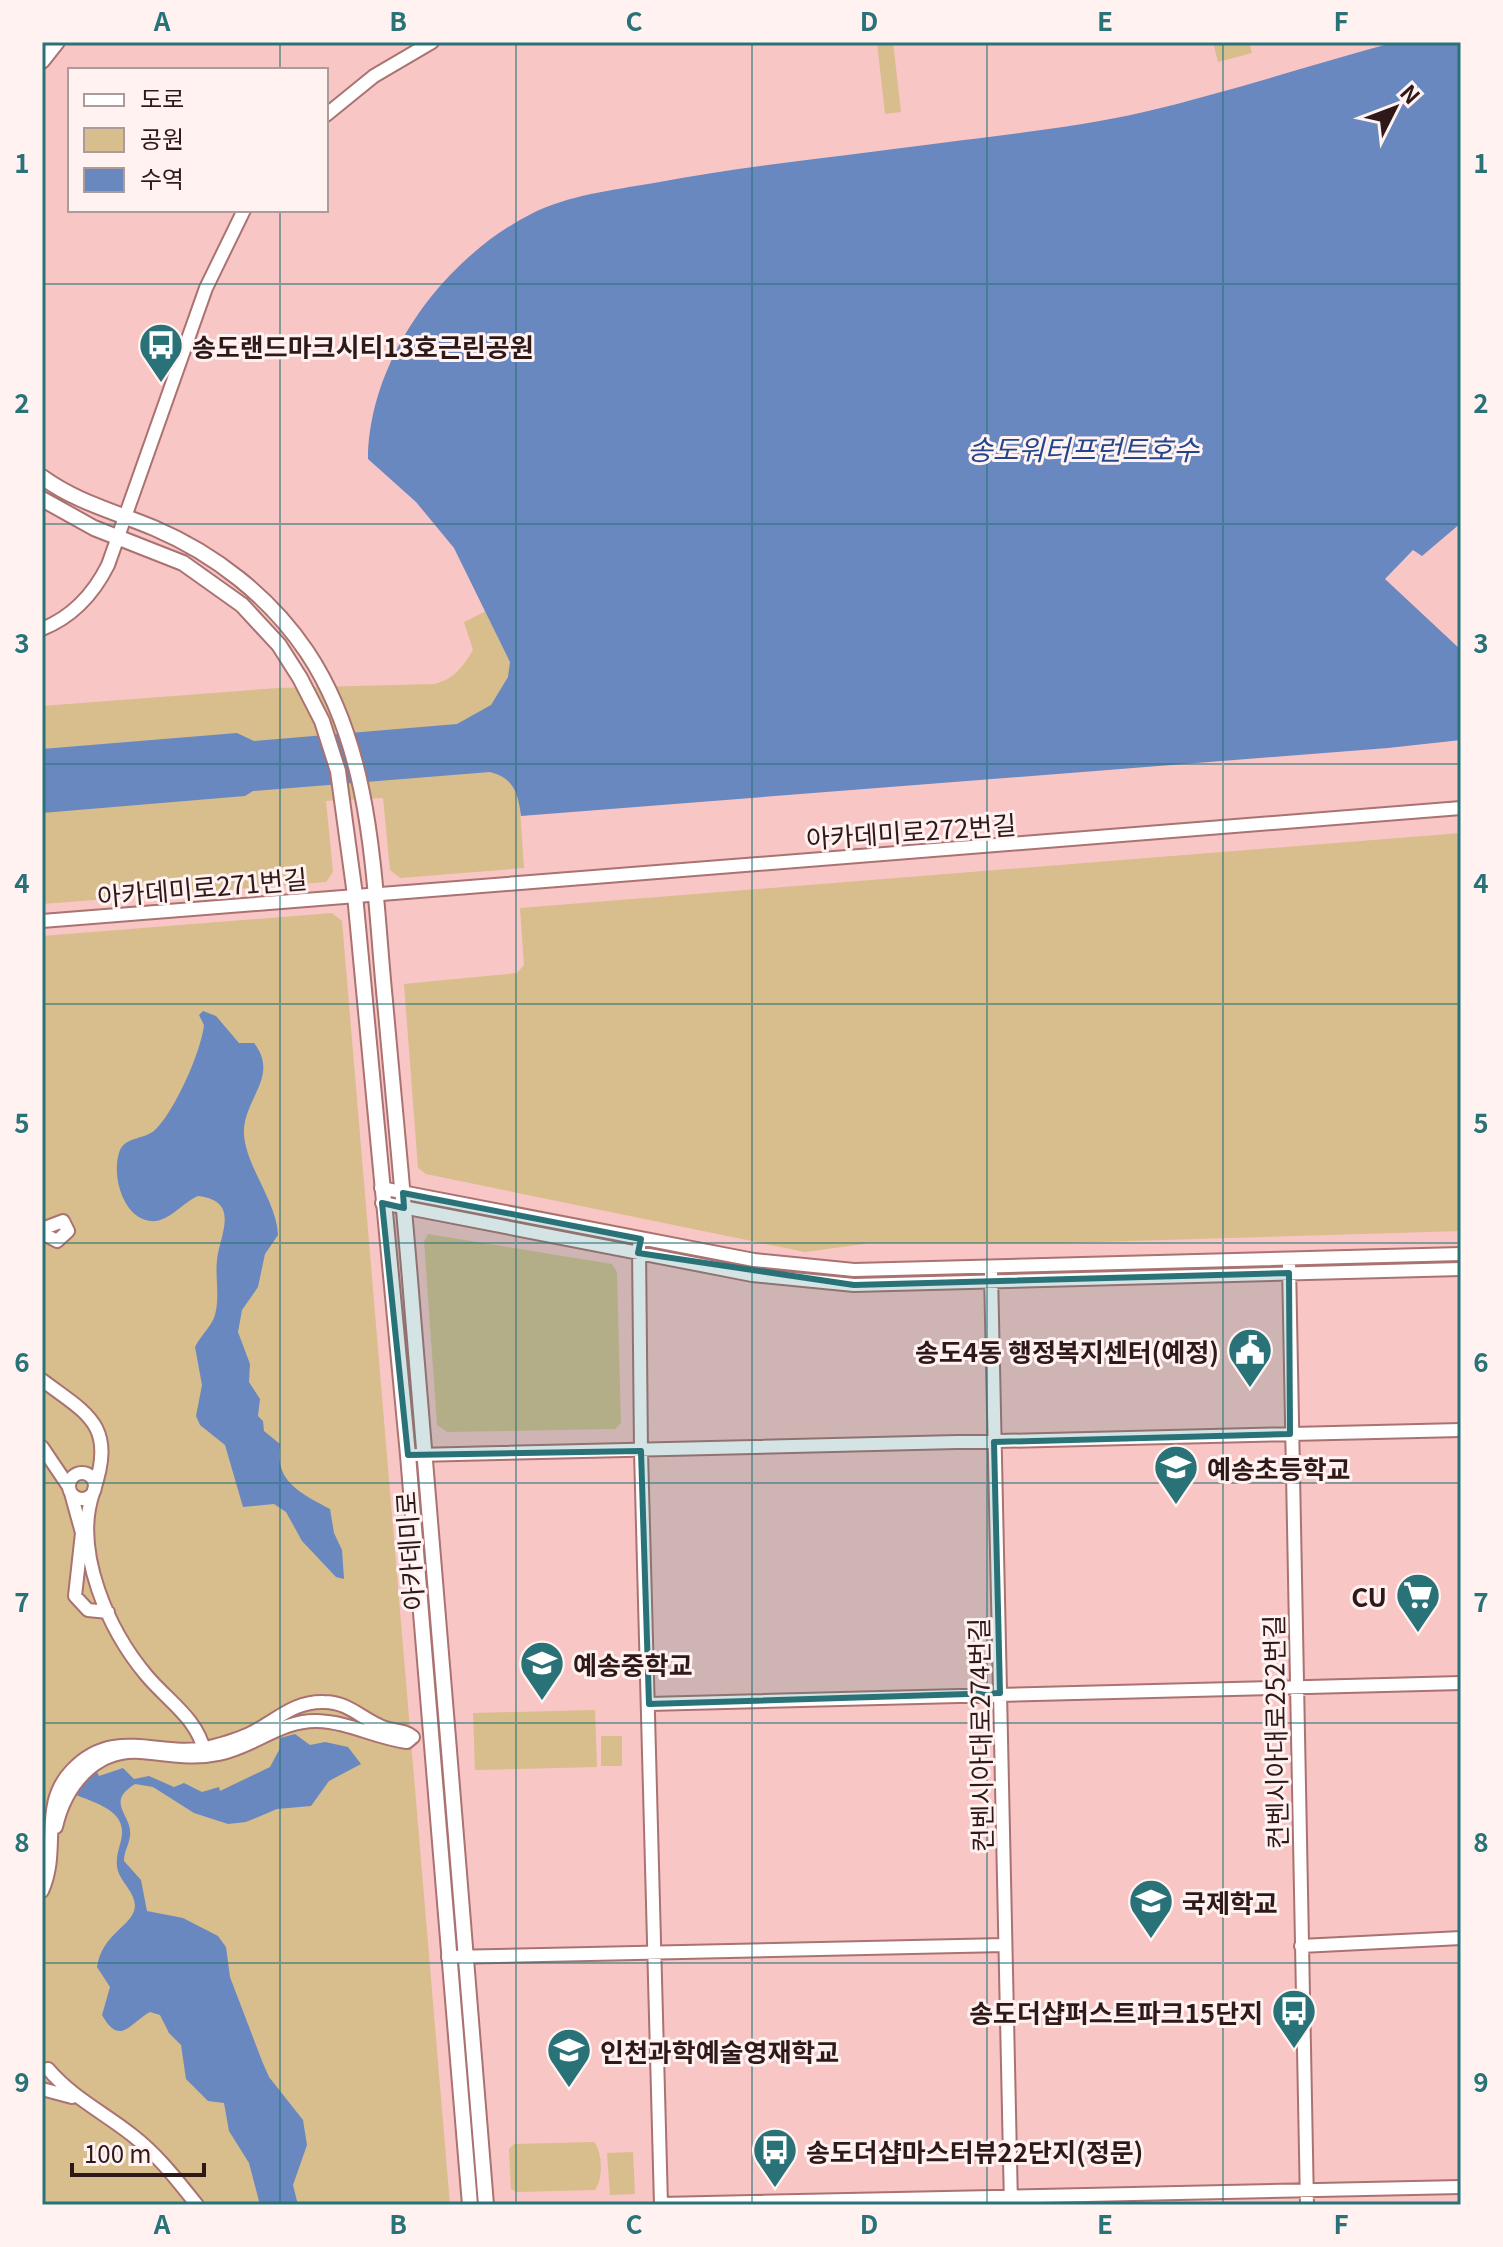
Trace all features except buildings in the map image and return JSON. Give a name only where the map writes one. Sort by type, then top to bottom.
[{"type":"main road","points":[[42,61],[57,42]]},
{"type":"main road","points":[[42,477],[81,500],[196,549],[259,596],[301,644],[337,706],[353,750],[364,800],[365,895]]},
{"type":"main road","points":[[42,499],[73,518],[174,558],[231,595],[279,645],[316,708],[334,755],[365,895]]},
{"type":"main road","name":"아카데미로","points":[[365,895],[381,1196],[408,1455],[470,2205]]},
{"type":"main road","name":"아카데미로","points":[[365,895],[403,1200],[486,2205]]},
{"type":"street","points":[[328,113],[374,76],[432,42]]},
{"type":"street","points":[[42,629],[78,607],[98,585],[121,537],[206,288],[243,212]]},
{"type":"street","name":"아카데미로272번길","points":[[365,895],[1461,808]]},
{"type":"street","name":"아카데미로271번길","points":[[42,921],[365,895]]},
{"type":"street","points":[[381,1196],[754,1260],[854,1270],[1461,1254]]},
{"type":"street","points":[[403,1200],[638,1253],[752,1275],[854,1285],[1461,1269]]},
{"type":"street","points":[[641,1239],[638,1253],[641,1451],[661,2204],[1011,2201],[1461,2187]]},
{"type":"street","name":"컨벤시아대로252번길","points":[[1289,1258],[1307,2205]]},
{"type":"street","name":"컨벤시아대로274번길","points":[[991,1264],[1011,2201]]},
{"type":"street","points":[[42,1380],[74,1400],[89,1416],[100,1440],[102,1463],[93,1492],[82,1499],[70,1491]]},
{"type":"street","points":[[408,1455],[1461,1430]]},
{"type":"street","points":[[42,1447],[60,1470],[70,1491],[82,1533],[75,1596],[88,1610],[108,1612]]},
{"type":"street","points":[[70,1491],[70,1481],[80,1474],[94,1472],[102,1463]]},
{"type":"street","points":[[60,1470],[92,1478],[88,1538],[108,1612],[134,1660],[196,1727],[204,1752]]},
{"type":"street","points":[[649,1704],[1461,1683]]},
{"type":"street","points":[[42,1891],[49,1871],[63,1791],[84,1766],[126,1753],[177,1758],[204,1752],[237,1740],[294,1707],[310,1702],[350,1706],[377,1724],[407,1731],[413,1737],[407,1742],[391,1740],[344,1724],[313,1721],[286,1726],[240,1749],[204,1752]]},
{"type":"street","points":[[310,1702],[313,1721]]},
{"type":"street","points":[[344,1724],[350,1706]]},
{"type":"street","points":[[1301,1946],[1461,1938]]},
{"type":"street","points":[[448,1957],[1005,1945]]},
{"type":"street","points":[[44,2065],[50,2078],[42,2088],[75,2098],[118,2124],[149,2150],[197,2205]]},
{"type":"street","points":[[44,2065],[75,2098]]},
{"type":"highlighted area","points":[[403,1193],[641,1239],[638,1253],[854,1285],[1289,1273],[1290,1434],[994,1442],[1000,1693],[649,1704],[641,1451],[408,1455],[382,1203],[404,1208]]},
{"type":"green space","points":[[877,42],[893,42],[901,112],[885,114]]},
{"type":"green space","points":[[1213,42],[1249,42],[1252,53],[1218,62]]},
{"type":"green space","points":[[488,610],[510,661],[524,868],[400,878],[390,870],[383,798],[326,801],[333,872],[326,882],[42,904],[42,706],[278,688],[435,684],[457,672],[473,650],[464,622]]},
{"type":"green space","points":[[1461,833],[1461,1231],[1065,1243],[871,1243],[805,1252],[426,1174],[418,1168],[404,984],[517,973],[524,965],[520,908]]},
{"type":"green space","points":[[332,913],[342,921],[450,2205],[42,2205],[42,936]]},
{"type":"green space","points":[[428,1234],[612,1264],[617,1272],[621,1423],[615,1429],[447,1432],[437,1425],[424,1241]]},
{"type":"green space","points":[[595,1710],[597,1767],[475,1770],[473,1713]]},
{"type":"green space","points":[[601,1736],[622,1736],[622,1766],[601,1766]]},
{"type":"green space","points":[[594,2142],[601,2166],[595,2190],[517,2192],[511,2189],[509,2149],[514,2144]]},
{"type":"green space","points":[[633,2152],[635,2194],[610,2195],[607,2153]]},
{"type":"water","name":"송도워터프런트호수","points":[[1395,42],[1461,42],[1461,523],[1422,556],[1413,550],[1385,579],[1461,650],[1461,740],[521,816],[510,782],[490,772],[253,791],[245,796],[42,813],[42,749],[237,733],[254,741],[457,724],[491,705],[508,677],[510,662],[454,548],[416,502],[368,459],[372,422],[382,385],[397,349],[417,316],[441,284],[469,257],[499,233],[531,214],[591,194],[690,177],[1119,117],[1207,96]]},
{"type":"water","points":[[203,1011],[216,1016],[239,1043],[254,1043],[261,1055],[262,1076],[246,1117],[245,1142],[272,1208],[278,1235],[265,1254],[258,1287],[242,1310],[238,1332],[250,1364],[249,1382],[260,1399],[258,1416],[263,1421],[264,1431],[280,1444],[281,1468],[292,1485],[330,1509],[334,1533],[342,1550],[344,1579],[336,1577],[302,1541],[286,1512],[274,1504],[243,1507],[225,1445],[200,1425],[196,1416],[202,1385],[195,1347],[215,1315],[217,1260],[225,1220],[220,1204],[198,1196],[162,1220],[145,1220],[135,1215],[128,1206],[119,1184],[117,1160],[120,1150],[127,1142],[156,1129],[186,1080],[202,1036],[204,1025],[199,1015]]},
{"type":"water","points":[[295,1734],[310,1745],[325,1742],[348,1747],[361,1764],[329,1781],[311,1806],[277,1809],[246,1822],[228,1824],[194,1813],[153,1787],[135,1784],[126,1791],[121,1803],[130,1829],[124,1861],[141,1880],[147,1911],[183,1918],[218,1936],[226,1947],[230,1977],[269,2077],[303,2120],[307,2145],[293,2185],[298,2205],[260,2205],[249,2163],[229,2131],[224,2103],[208,2101],[186,2079],[181,2045],[169,2033],[160,2015],[150,2012],[120,2031],[108,2025],[102,2015],[110,1987],[97,1967],[100,1956],[109,1940],[131,1917],[135,1906],[117,1866],[122,1834],[118,1818],[104,1807],[72,1793],[95,1768],[99,1776],[123,1768],[134,1779],[149,1776],[174,1787],[184,1783],[202,1792],[219,1787],[220,1791],[270,1767],[279,1750],[280,1738]]},
{"type":"place","name":"송도랜드마크시티13호근린공원","points":[[161,384]]},
{"type":"place","name":"송도4동 행정복지센터(예정)","points":[[1250,1389]]},
{"type":"place","name":"예송초등학교","points":[[1176,1506]]},
{"type":"place","name":"CU","points":[[1418,1634]]},
{"type":"place","name":"예송중학교","points":[[542,1702]]},
{"type":"place","name":"국제학교","points":[[1151,1940]]},
{"type":"place","name":"송도더샵퍼스트파크15단지","points":[[1294,2050]]},
{"type":"place","name":"인천과학예술영재학교","points":[[569,2089]]},
{"type":"place","name":"송도더샵마스터뷰22단지(정문)","points":[[775,2189]]}]
